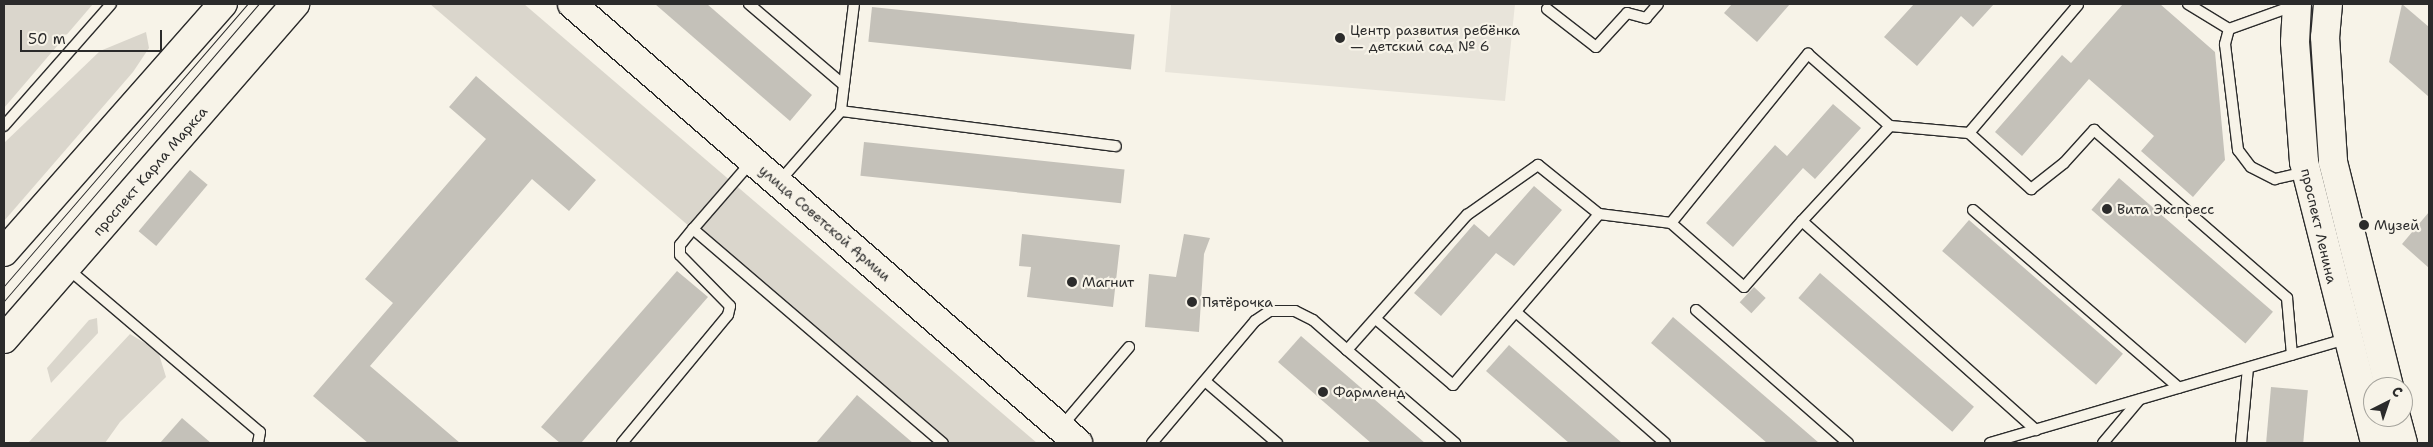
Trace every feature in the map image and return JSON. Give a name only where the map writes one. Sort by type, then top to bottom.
[{"type":"main road","points":[[4,252],[223,4]]},
{"type":"main road","name":"проспект Карла Маркса","points":[[4,339],[295,4]]},
{"type":"main road","name":"улица Советской Армии","points":[[572,4],[1069,436]]},
{"type":"main road","name":"проспект Ленина","points":[[2297,4],[2295,42],[2306,172],[2346,339],[2375,443]]},
{"type":"main road","name":"проспект Ленина","points":[[2328,4],[2333,162],[2387,377]]},
{"type":"main road","points":[[2399,427],[2403,443]]},
{"type":"lane","points":[[4,126],[111,4]]},
{"type":"lane","points":[[749,4],[844,85]]},
{"type":"lane","points":[[778,183],[841,112],[854,4]]},
{"type":"lane","points":[[1547,9],[1596,47],[1627,13],[1646,18],[1658,4]]},
{"type":"lane","points":[[1970,133],[2077,4]]},
{"type":"lane","points":[[2188,4],[2230,29]]},
{"type":"lane","points":[[2230,29],[2297,4]]},
{"type":"lane","points":[[2230,29],[2225,44],[2238,150],[2251,166],[2275,179],[2306,172]]},
{"type":"lane","points":[[1671,223],[1808,54],[1890,126],[1970,133],[2031,189],[2064,164],[2094,130],[2287,298],[2292,355]]},
{"type":"lane","points":[[841,112],[1116,146]]},
{"type":"lane","points":[[1347,350],[1377,320],[1467,215],[1538,165],[1599,214],[1671,223],[1744,287],[1890,126]]},
{"type":"lane","points":[[622,443],[728,315],[730,306],[680,255],[680,245],[753,160]]},
{"type":"lane","points":[[1973,210],[2179,388]]},
{"type":"lane","points":[[1377,320],[1453,385],[1599,214]]},
{"type":"lane","points":[[1802,221],[2036,430]]},
{"type":"lane","points":[[693,229],[942,443]]},
{"type":"lane","points":[[66,268],[260,432],[258,443]]},
{"type":"lane","points":[[1696,310],[1848,443]]},
{"type":"lane","points":[[1152,443],[1255,321],[1270,311],[1295,311],[1313,320],[1455,443]]},
{"type":"lane","points":[[1516,312],[1665,443]]},
{"type":"lane","points":[[1990,443],[2346,339]]},
{"type":"lane","points":[[1069,436],[1130,346]]},
{"type":"lane","points":[[2241,443],[2248,368]]},
{"type":"lane","points":[[1205,381],[1277,443]]},
{"type":"lane","points":[[2103,443],[2140,399]]},
{"type":"shaded area","points":[[4,4],[93,4],[4,108]]},
{"type":"shaded area","points":[[430,4],[524,4],[1037,443],[942,443]]},
{"type":"shaded area","name":"Центр развития ребёнка — детский сад № 6","points":[[1171,4],[1515,4],[1505,101],[1165,72]]},
{"type":"shaded area","points":[[146,32],[149,48],[133,72],[4,221],[4,143],[100,51]]},
{"type":"shaded area","points":[[97,318],[98,333],[51,383],[47,368],[89,320]]},
{"type":"shaded area","points":[[130,334],[158,351],[166,377],[120,422],[105,443],[28,443]]},
{"type":"building","points":[[655,4],[707,4],[812,95],[790,121]]},
{"type":"building","points":[[1732,4],[1790,4],[1757,42],[1724,13]]},
{"type":"building","points":[[1914,4],[1994,4],[1973,27],[1961,16],[1917,66],[1884,37]]},
{"type":"building","points":[[2123,4],[2160,4],[2215,52],[2225,160],[2193,197],[2141,151],[2154,136],[2089,79],[2022,156],[1995,132],[2062,55],[2071,63]]},
{"type":"building","points":[[2402,4],[2429,27],[2429,97],[2389,62]]},
{"type":"building","points":[[872,7],[1135,35],[1131,69],[868,42]]},
{"type":"building","points":[[476,76],[596,180],[569,211],[532,179],[370,366],[460,443],[368,443],[313,396],[393,303],[365,279],[486,139],[449,107]]},
{"type":"building","points":[[1833,104],[1861,128],[1815,179],[1803,168],[1733,247],[1706,223],[1775,145],[1787,156]]},
{"type":"building","points":[[864,142],[1125,169],[1121,203],[860,176]]},
{"type":"building","points":[[190,170],[208,185],[156,246],[139,231]]},
{"type":"building","points":[[2119,178],[2273,312],[2245,344],[2091,210]]},
{"type":"building","points":[[1534,186],[1562,210],[1514,266],[1496,253],[1441,316],[1414,293],[1474,224],[1489,237]]},
{"type":"building","points":[[2429,212],[2429,268],[2402,244]]},
{"type":"building","points":[[1969,220],[2123,354],[2096,385],[1942,251]]},
{"type":"building","name":"Магнит","points":[[1022,234],[1120,245],[1113,307],[1027,297],[1031,267],[1019,266]]},
{"type":"building","points":[[1184,234],[1210,238],[1204,254],[1199,332],[1145,327],[1149,274],[1176,277]]},
{"type":"building","points":[[677,271],[708,297],[581,443],[560,443],[541,427]]},
{"type":"building","points":[[1820,273],[1974,407],[1952,432],[1798,298]]},
{"type":"building","points":[[1754,287],[1766,298],[1751,313],[1740,302]]},
{"type":"building","points":[[1673,317],[1819,443],[1767,443],[1651,343]]},
{"type":"building","points":[[1301,336],[1425,443],[1371,443],[1278,362]]},
{"type":"building","points":[[1509,345],[1622,443],[1569,443],[1486,371]]},
{"type":"building","points":[[2271,387],[2308,390],[2303,443],[2266,443]]},
{"type":"building","points":[[857,395],[913,443],[816,443]]},
{"type":"building","points":[[182,418],[211,443],[160,443]]},
{"type":"tram line","points":[[4,286],[247,4]]},
{"type":"tram line","points":[[4,301],[259,4]]},
{"type":"place","name":"Центр развития ребёнка — детский сад № 6","points":[[1340,38]]},
{"type":"place","name":"Вита Экспресс","points":[[2107,209]]},
{"type":"place","name":"Музей","points":[[2364,225]]},
{"type":"place","name":"Магнит","points":[[1072,282]]},
{"type":"place","name":"Пятёрочка","points":[[1192,302]]},
{"type":"place","name":"Фармленд","points":[[1323,392]]}]
